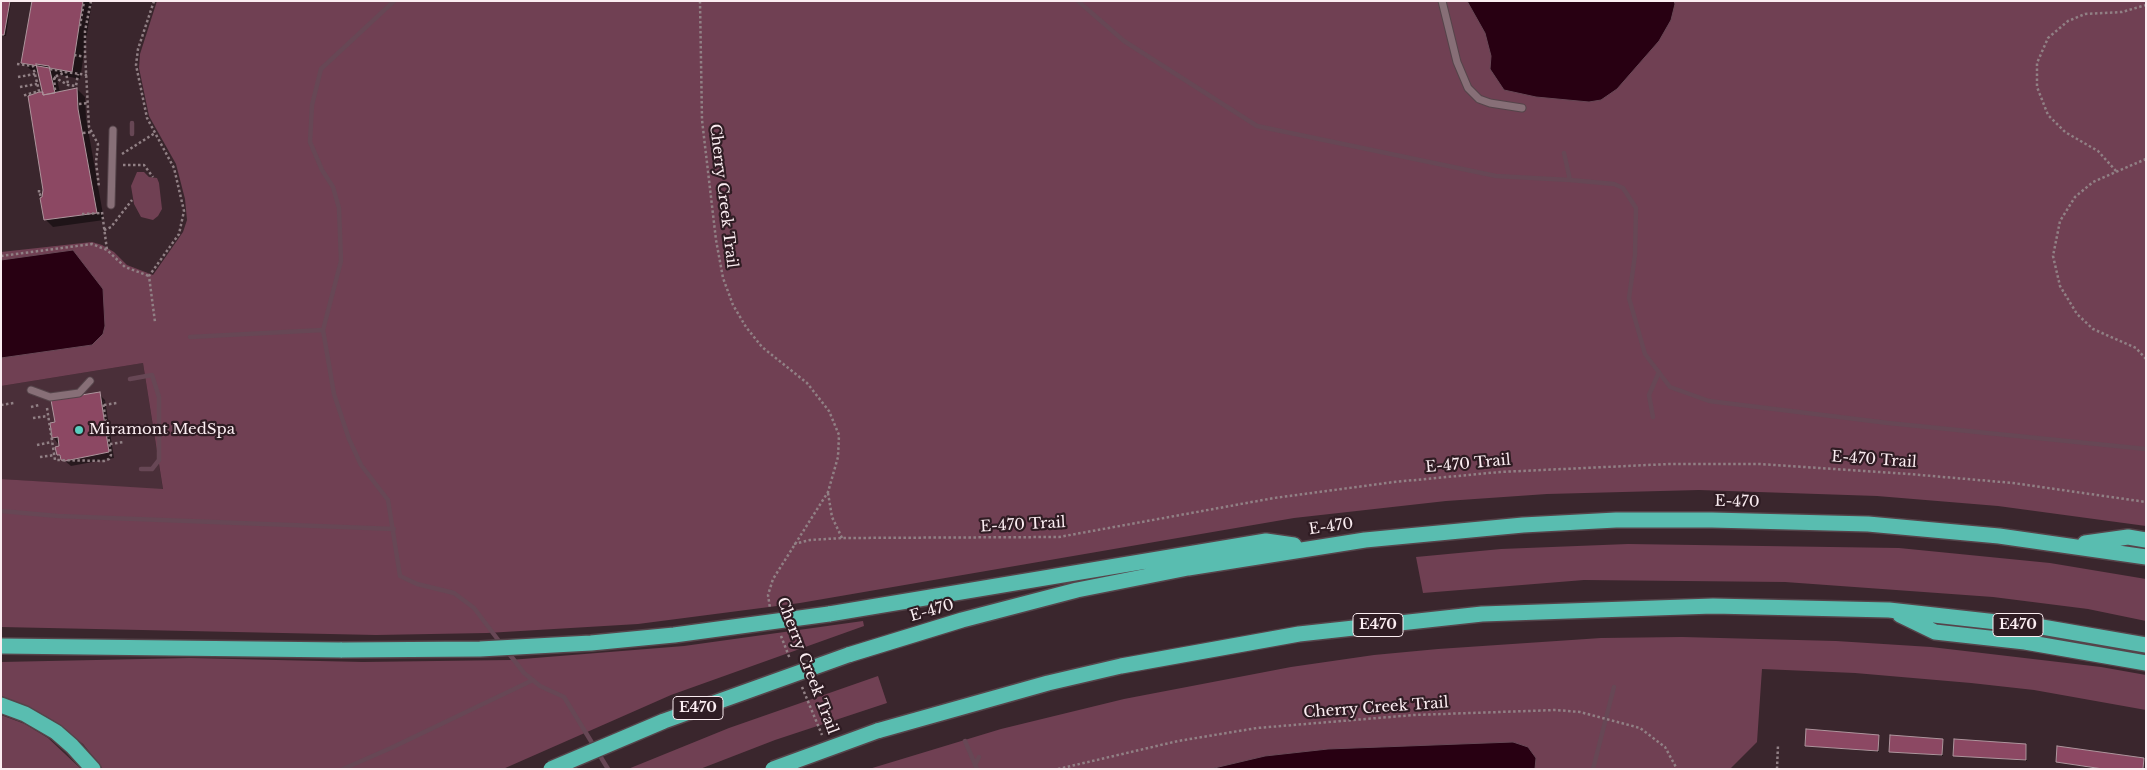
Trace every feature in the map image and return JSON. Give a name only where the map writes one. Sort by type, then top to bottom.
[{"type":"highway","name":"E-470","points":[[551,769],[664,721],[848,655],[962,620],[1077,590],[1310,547],[1406,535],[1523,525],[1606,521],[1712,520],[1868,524],[1989,535],[2072,545],[2146,557]]},
{"type":"highway","points":[[2072,545],[2128,537],[2146,540]]},
{"type":"highway","points":[[1,646],[458,650],[598,642],[681,634],[829,614],[1266,541],[1310,547]]},
{"type":"highway","name":"E470","points":[[773,769],[877,731],[1039,685],[1121,666],[1299,634],[1418,620],[1643,606],[1784,606],[1889,610],[2042,627],[2146,645]]},
{"type":"highway","points":[[1889,610],[1935,632],[2034,644],[2146,663]]},
{"type":"highway","points":[[1,705],[25,714],[56,732],[93,769]]},
{"type":"lane","points":[[1442,1],[1457,62],[1468,88],[1479,98],[1490,103],[1522,108]]},
{"type":"lane","points":[[112,205],[113,130]]},
{"type":"lane","points":[[31,390],[50,397],[70,394],[81,392],[90,380]]},
{"type":"path","points":[[80,26],[84,1]]},
{"type":"path","points":[[91,1],[85,31],[89,127],[98,144],[96,162],[100,196]]},
{"type":"path","points":[[154,1],[136,61],[147,118],[174,168],[183,204],[184,219],[179,234],[149,276],[155,322]]},
{"type":"path","name":"Cherry Creek Trail","points":[[700,1],[702,120],[716,240],[723,278],[734,305],[754,338],[807,383],[834,419],[840,450],[828,492],[794,544],[769,589],[768,599],[771,612]]},
{"type":"path","points":[[2116,171],[2098,151],[2065,132],[2048,115],[2037,87],[2037,63],[2048,38],[2068,21],[2085,14],[2122,12],[2146,5]]},
{"type":"path","points":[[82,11],[88,12]]},
{"type":"path","points":[[74,55],[86,57]]},
{"type":"path","points":[[17,64],[35,66],[39,92],[22,96]]},
{"type":"path","points":[[50,69],[87,75]]},
{"type":"path","points":[[54,77],[66,72]]},
{"type":"path","points":[[66,72],[68,85]]},
{"type":"path","points":[[18,77],[35,74]]},
{"type":"path","points":[[54,77],[68,85],[76,86],[78,74]]},
{"type":"path","points":[[54,77],[55,90]]},
{"type":"path","points":[[20,87],[37,84]]},
{"type":"path","points":[[79,104],[88,103]]},
{"type":"path","points":[[83,133],[93,132]]},
{"type":"path","points":[[113,163],[154,133]]},
{"type":"path","points":[[2146,159],[2116,171],[2086,187],[2069,205],[2060,221],[2056,234],[2054,266],[2065,297],[2083,321],[2093,329],[2136,348],[2146,359]]},
{"type":"path","points":[[113,163],[144,165],[153,177]]},
{"type":"path","points":[[39,190],[39,195],[42,194]]},
{"type":"path","points":[[104,230],[111,227],[132,200]]},
{"type":"path","points":[[101,204],[107,250]]},
{"type":"path","points":[[82,214],[102,212]]},
{"type":"path","points":[[1,256],[87,244],[107,250],[125,266],[149,276]]},
{"type":"path","points":[[1,405],[14,403]]},
{"type":"path","points":[[31,406],[46,404],[55,460],[107,460],[111,455],[103,404],[117,403]]},
{"type":"path","points":[[33,418],[48,416]]},
{"type":"path","points":[[38,445],[52,442]]},
{"type":"path","points":[[110,444],[124,442]]},
{"type":"path","points":[[40,457],[54,455]]},
{"type":"path","name":"E-470 Trail","points":[[794,544],[810,540],[842,538],[1059,537],[1274,498],[1394,482],[1500,472],[1669,464],[1759,464],[1900,473],[2013,483],[2146,502]]},
{"type":"path","points":[[828,492],[832,517],[842,538]]},
{"type":"path","name":"Cherry Creek Trail","points":[[778,628],[791,660]]},
{"type":"path","name":"Cherry Creek Trail","points":[[802,686],[823,737]]},
{"type":"path","name":"Cherry Creek Trail","points":[[1058,769],[1178,741],[1256,728],[1377,718],[1563,710],[1636,726],[1654,737],[1668,750],[1677,769]]},
{"type":"path","points":[[1777,769],[1778,746]]},
{"type":"shaded area","points":[[157,1],[2146,1],[2146,526],[1998,506],[1877,496],[1699,490],[1547,494],[1446,501],[1294,518],[800,603],[638,624],[487,633],[376,635],[1,627],[1,479],[163,489],[143,363],[1,386],[1,252],[92,242],[114,252],[127,265],[153,275],[183,232],[187,220],[185,199],[176,164],[149,116],[139,68],[140,54]]},
{"type":"shaded area","points":[[1467,1],[1674,1],[1675,4],[1671,20],[1659,41],[1617,89],[1601,100],[1589,102],[1536,97],[1504,90],[1490,69],[1491,56],[1485,33]]},
{"type":"shaded area","points":[[137,172],[144,172],[149,177],[157,178],[159,183],[162,209],[153,220],[141,217],[134,204],[131,186]]},
{"type":"shaded area","points":[[73,250],[103,289],[105,326],[103,334],[92,345],[1,358],[1,260]]},
{"type":"shaded area","points":[[143,363],[163,490],[1,479],[1,386]]},
{"type":"shaded area","points":[[1628,544],[1899,548],[2050,563],[2146,579],[2146,621],[2088,609],[1993,597],[1785,582],[1584,580],[1423,593],[1416,557],[1501,549]]},
{"type":"shaded area","points":[[863,621],[864,626],[671,695],[503,769],[103,769],[83,744],[54,721],[27,706],[1,696],[1,662],[190,658],[363,662],[510,660],[684,646]]},
{"type":"shaded area","points":[[1682,637],[1836,641],[1931,647],[2101,667],[2146,675],[2146,710],[2034,690],[1971,683],[1855,673],[1762,669],[1757,742],[1730,769],[869,769],[1001,729],[1124,699],[1291,667],[1374,655],[1438,649],[1601,638]]},
{"type":"shaded area","points":[[878,676],[887,703],[775,740],[700,769],[628,769],[729,728]]},
{"type":"shaded area","points":[[1,715],[25,724],[48,738],[81,769],[1,769]]},
{"type":"shaded area","points":[[1513,742],[1528,747],[1536,758],[1535,769],[1210,769],[1265,756],[1328,749]]},
{"type":"building","points":[[1,1],[10,1],[4,35],[1,35]]},
{"type":"building","points":[[32,1],[83,1],[72,72],[21,63]]},
{"type":"building","points":[[36,64],[49,66],[55,93],[43,95]]},
{"type":"building","points":[[77,88],[78,109],[97,213],[44,220],[40,198],[42,197],[43,190],[28,96],[39,92],[43,92],[43,95]]},
{"type":"building","name":"Miramont MedSpa","points":[[100,392],[109,452],[65,461],[61,460],[60,455],[57,455],[55,447],[59,446],[58,437],[52,438],[50,423],[55,422],[51,400]]},
{"type":"building","points":[[1806,729],[1879,735],[1878,751],[1805,746]]},
{"type":"building","points":[[1890,735],[1943,739],[1942,755],[1889,752]]},
{"type":"building","points":[[1954,739],[2026,744],[2026,760],[1953,756]]},
{"type":"building","points":[[2057,746],[2144,758],[2143,769],[2103,769],[2056,762]]},
{"type":"waterway","points":[[394,1],[321,69],[312,105],[310,142],[322,170],[333,187],[339,208],[341,261],[323,330],[334,394],[349,439],[361,465],[388,500],[400,576],[417,584],[454,593],[474,608],[502,645]]},
{"type":"waterway","points":[[1078,1],[1124,41],[1257,126],[1496,176],[1614,184],[1623,188],[1636,208],[1635,255],[1629,298],[1645,354],[1670,387],[1709,401],[1888,423],[2146,449]]},
{"type":"waterway","points":[[132,123],[132,134]]},
{"type":"waterway","points":[[1564,153],[1570,180]]},
{"type":"waterway","points":[[190,337],[323,330]]},
{"type":"waterway","points":[[1653,417],[1649,395],[1659,372]]},
{"type":"waterway","points":[[130,379],[152,375],[159,397],[159,460],[152,469],[141,469]]},
{"type":"waterway","points":[[1,511],[58,516],[394,529]]},
{"type":"waterway","points":[[507,651],[524,673],[540,686],[564,697],[608,769]]},
{"type":"waterway","points":[[343,769],[533,680]]},
{"type":"waterway","points":[[1593,769],[1614,687]]},
{"type":"waterway","points":[[965,741],[977,769]]},
{"type":"waterway","points":[[975,765],[979,757]]},
{"type":"place","name":"Miramont MedSpa","points":[[79,430]]}]
